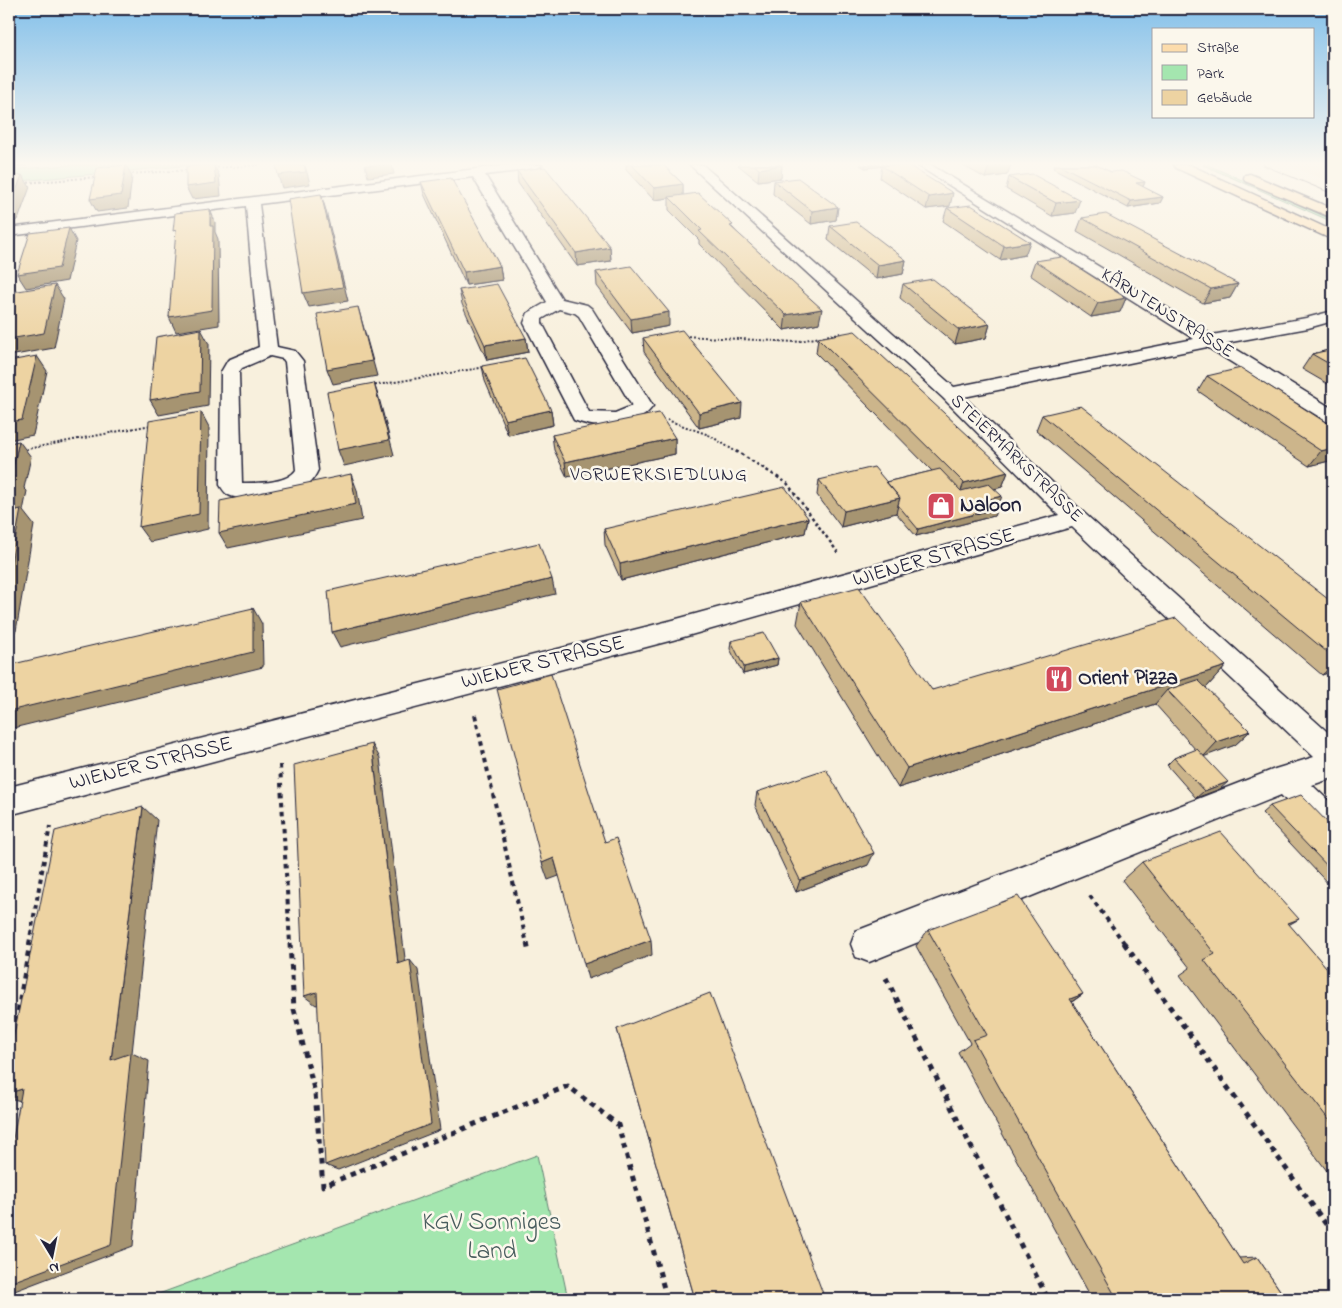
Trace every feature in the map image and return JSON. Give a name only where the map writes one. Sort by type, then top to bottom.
[{"type":"main road","points":[[1312,226],[1333,236]]},
{"type":"street","points":[[9,232],[54,226]]},
{"type":"street","points":[[255,226],[268,350]]},
{"type":"street","points":[[510,226],[556,303],[581,309],[586,313],[643,406],[641,411],[597,421],[587,420],[581,416],[533,323],[534,317],[556,303]]},
{"type":"street","name":"STEIERMARKSTRASSE","points":[[764,226],[950,394],[1076,518],[1333,756]]},
{"type":"street","name":"KÄRNTENSTRASSE","points":[[1023,226],[1333,418]]},
{"type":"street","points":[[950,394],[1308,323],[1333,316]]},
{"type":"street","points":[[1308,323],[1333,324]]},
{"type":"street","points":[[268,350],[289,355],[294,361],[307,470],[303,477],[295,482],[249,492],[236,490],[231,485],[230,372],[235,364],[268,350]]},
{"type":"street","name":"WIENER STRASSE","points":[[9,800],[673,630],[1076,518]]},
{"type":"street","points":[[869,944],[1286,779],[1333,765]]},
{"type":"street","points":[[1286,779],[1333,827]]},
{"type":"path","points":[[680,336],[795,342],[875,326]]},
{"type":"path","points":[[366,387],[493,366]]},
{"type":"path","points":[[641,411],[709,435],[787,483],[858,579]]},
{"type":"path","points":[[18,450],[154,424]]},
{"type":"path","points":[[467,682],[529,953]]},
{"type":"path","points":[[278,731],[294,1009],[315,1093],[323,1186],[568,1086],[618,1125],[667,1299]]},
{"type":"path","points":[[15,1027],[57,788]]},
{"type":"path","points":[[1068,866],[1333,1234]]},
{"type":"path","points":[[869,944],[1048,1299]]},
{"type":"green space","name":"KGV Sonniges Land","points":[[537,1155],[568,1299],[145,1299]]},
{"type":"building","points":[[174,226],[213,226],[212,310],[169,317],[176,230],[173,231]]},
{"type":"building","points":[[292,226],[329,226],[343,287],[303,293]]},
{"type":"building","points":[[442,226],[478,226],[500,266],[464,272]]},
{"type":"building","points":[[557,226],[593,226],[610,247],[576,253]]},
{"type":"building","points":[[698,226],[730,226],[822,309],[786,315],[699,231],[702,230]]},
{"type":"building","points":[[830,226],[861,226],[906,260],[878,265]]},
{"type":"building","points":[[974,226],[1005,226],[1030,242],[1004,246]]},
{"type":"building","points":[[1097,226],[1129,226],[1238,284],[1211,289]]},
{"type":"building","points":[[69,228],[59,268],[17,274],[30,233]]},
{"type":"building","points":[[1062,257],[1126,298],[1098,303],[1035,261]]},
{"type":"building","points":[[631,266],[669,312],[631,319],[596,272]]},
{"type":"building","points":[[933,279],[990,324],[959,330],[903,284]]},
{"type":"building","points":[[497,284],[526,338],[485,345],[459,290]]},
{"type":"building","points":[[55,285],[44,333],[9,339],[9,301],[12,292]]},
{"type":"building","points":[[358,307],[372,361],[327,369],[317,314]]},
{"type":"building","points":[[201,329],[200,391],[150,400],[156,337]]},
{"type":"building","points":[[682,330],[742,403],[699,413],[643,338]]},
{"type":"building","points":[[855,331],[1008,472],[964,483],[818,338]]},
{"type":"building","points":[[1333,349],[1333,366],[1312,354]]},
{"type":"building","points":[[37,356],[22,420],[9,422],[9,361]]},
{"type":"building","points":[[525,358],[551,410],[505,420],[482,366]]},
{"type":"building","points":[[1241,368],[1333,427],[1333,448],[1321,451],[1207,376]]},
{"type":"building","points":[[374,383],[389,440],[338,450],[327,392]]},
{"type":"building","points":[[1081,406],[1333,603],[1333,657],[1042,415]]},
{"type":"building","points":[[201,412],[199,514],[139,527],[149,421]]},
{"type":"building","points":[[659,413],[675,438],[565,462],[552,435]]},
{"type":"building","points":[[19,441],[11,476],[14,476],[9,501],[9,443]]},
{"type":"building","points":[[874,467],[900,498],[844,511],[819,480]]},
{"type":"building","name":"Naloon","points":[[940,469],[961,491],[989,484],[1002,496],[989,499],[998,508],[918,529],[898,505],[900,498],[886,482]]},
{"type":"building","points":[[351,474],[356,504],[219,533],[220,501]]},
{"type":"building","points":[[785,487],[808,518],[620,564],[604,529]]},
{"type":"building","points":[[21,509],[9,574],[9,512]]},
{"type":"building","points":[[539,543],[552,579],[332,632],[328,591]]},
{"type":"building","points":[[859,587],[932,690],[1176,618],[1226,666],[907,768],[801,602]]},
{"type":"building","points":[[253,608],[253,652],[9,711],[9,665]]},
{"type":"building","points":[[764,633],[778,658],[744,667],[731,641]]},
{"type":"building","points":[[551,674],[605,842],[616,838],[651,940],[584,964],[554,858],[542,863],[497,689]]},
{"type":"building","points":[[1198,680],[1250,731],[1217,742],[1167,690]]},
{"type":"building","points":[[372,744],[398,964],[410,960],[431,1124],[325,1165],[317,992],[304,996],[294,765]]},
{"type":"building","points":[[1197,749],[1228,782],[1204,791],[1174,758]]},
{"type":"building","points":[[826,769],[874,853],[800,880],[757,792]]},
{"type":"building","points":[[1301,795],[1333,828],[1333,872],[1270,806]]},
{"type":"building","points":[[143,807],[111,1060],[131,1053],[111,1245],[9,1283],[9,1161],[22,1089],[9,1093],[9,1059],[55,831]]},
{"type":"building","points":[[1221,832],[1299,919],[1288,923],[1333,975],[1333,1125],[1204,960],[1215,954],[1142,862]]},
{"type":"building","points":[[1018,896],[1083,994],[1070,999],[1243,1264],[1257,1257],[1286,1299],[1117,1299],[973,1040],[987,1035],[928,930]]},
{"type":"building","points":[[710,993],[825,1299],[695,1299],[617,1029]]},
{"type":"place","name":"Naloon","points":[[941,506]]},
{"type":"place","name":"Orient Pizza","points":[[1059,679]]},
{"type":"district","name":"VORWERKSIEDLUNG","points":[[659,475]]}]
